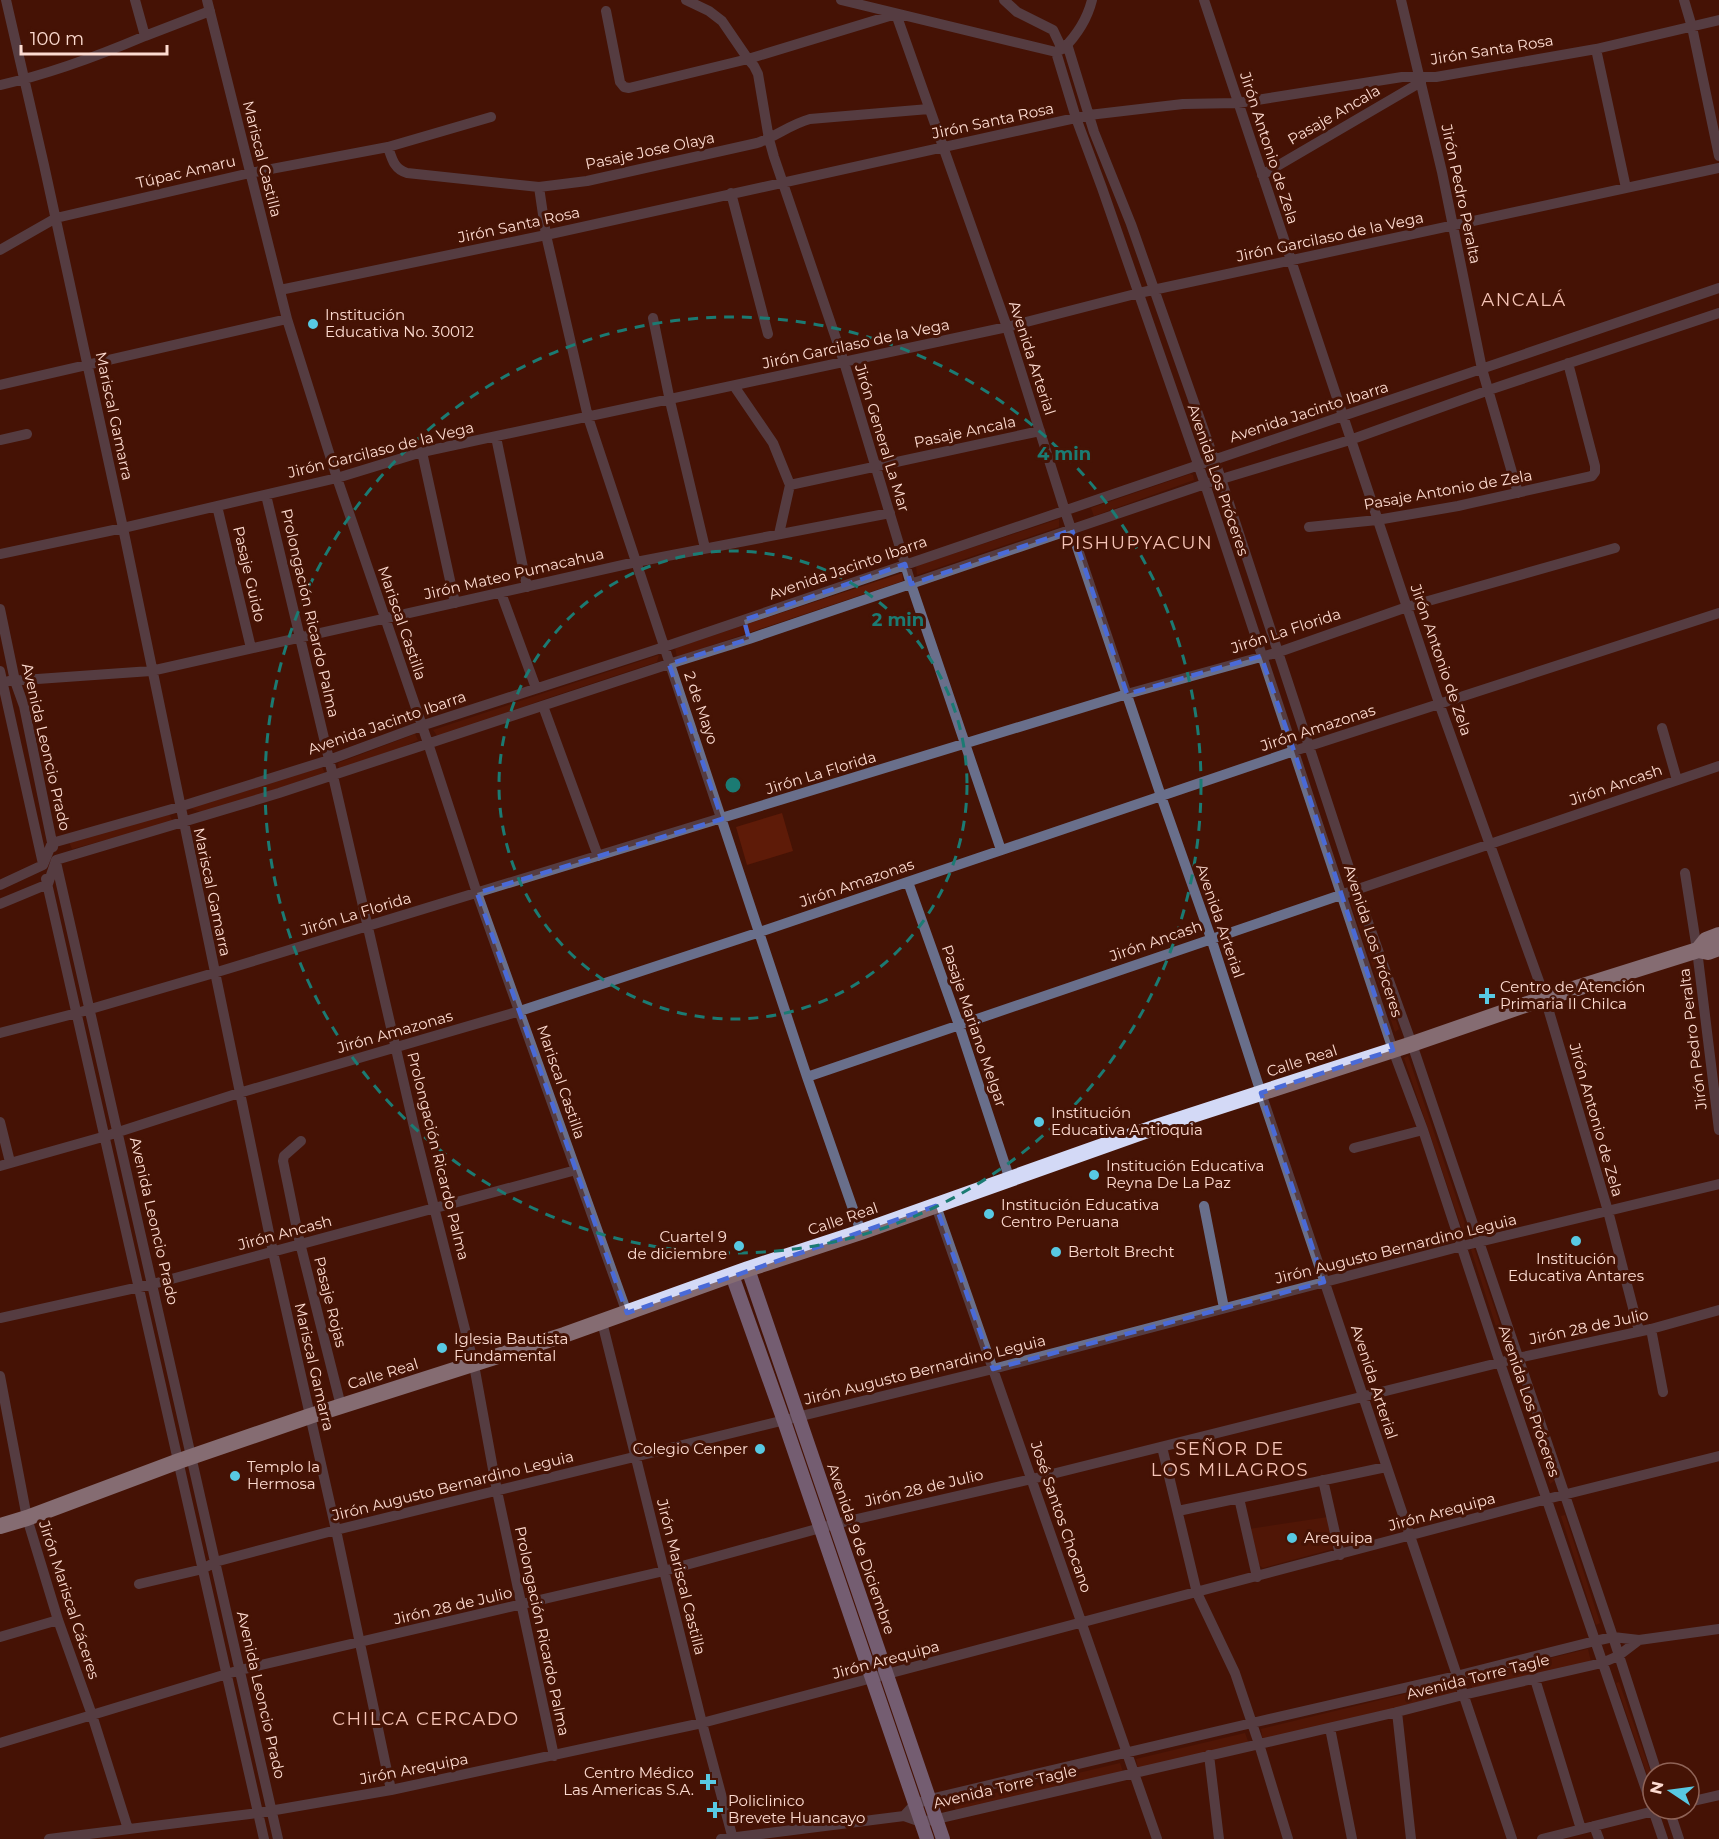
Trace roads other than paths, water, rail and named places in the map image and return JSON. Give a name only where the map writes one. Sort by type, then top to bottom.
[{"type":"highway","name":"Calle Real","points":[[1698,950],[1706,940],[1719,934]]},
{"type":"highway","name":"Calle Real","points":[[0,1526],[310,1416],[602,1323],[748,1269],[936,1206],[1159,1126],[1545,998],[1698,950],[1708,951],[1719,948]]},
{"type":"main road","name":"Avenida 9 de Diciembre","points":[[748,1269],[943,1839]]},
{"type":"main road","name":"Avenida 9 de Diciembre","points":[[732,1275],[927,1839]]},
{"type":"street","name":"Mariscal Gamarra","points":[[6,0],[123,528],[239,1094],[391,1790]]},
{"type":"street","points":[[135,0],[145,36]]},
{"type":"street","name":"Jirón General La Mar","points":[[686,0],[709,11],[722,21],[758,74],[769,139],[844,362],[911,584],[1001,850]]},
{"type":"street","points":[[841,0],[896,14],[1062,48],[1081,29],[1092,0]]},
{"type":"street","name":"Avenida Los Próceres","points":[[1004,0],[1017,12],[1056,33],[1131,224],[1221,479],[1356,889],[1412,1044],[1653,1761]]},
{"type":"street","name":"Jirón Antonio de Zela","points":[[1204,0],[1439,703],[1545,998],[1608,1211],[1639,1331]]},
{"type":"street","name":"Jirón Pedro Peralta","points":[[1401,0],[1454,226],[1482,369],[1518,493]]},
{"type":"street","points":[[1684,0],[1692,27],[1719,156]]},
{"type":"street","points":[[0,85],[25,80],[108,52],[208,6]]},
{"type":"street","name":"Mariscal Castilla","points":[[208,6],[287,319],[337,478],[477,893],[627,1313]]},
{"type":"street","points":[[606,11],[620,82],[624,87],[629,88],[748,59],[896,14]]},
{"type":"street","name":"Avenida Arterial","points":[[896,14],[1007,327],[1126,694],[1211,938],[1324,1282],[1512,1839]]},
{"type":"street","name":"Jirón Santa Rosa","points":[[280,290],[546,235],[1089,115],[1183,104],[1238,103],[1420,79],[1596,49],[1719,20]]},
{"type":"street","name":"Avenida Los Próceres","points":[[1062,48],[1076,118],[1205,484],[1393,1050],[1423,1130],[1602,1663],[1641,1767]]},
{"type":"street","points":[[1596,49],[1626,188]]},
{"type":"street","name":"Pasaje Ancala","points":[[1262,175],[1420,79]]},
{"type":"street","name":"Pasaje Jose Olaya","points":[[388,147],[394,164],[400,171],[407,173],[539,187],[587,181],[757,143],[810,119],[930,109]]},
{"type":"street","name":"Túpac Amaru","points":[[0,250],[56,218],[250,173],[388,147],[491,117]]},
{"type":"street","name":"Jirón Garcilaso de la Vega","points":[[0,554],[337,478],[422,452],[670,401],[1007,327],[1139,293],[1719,168]]},
{"type":"street","name":"2 de Mayo","points":[[539,187],[546,235],[588,417],[807,1077],[861,1232]]},
{"type":"street","points":[[731,193],[768,334]]},
{"type":"street","name":"Avenida Jacinto Ibarra","points":[[52,843],[179,807],[329,760],[421,726],[664,647],[1719,288]]},
{"type":"street","points":[[0,904],[48,884],[56,860],[333,776],[749,639],[1205,484],[1350,440],[1489,390],[1719,313]]},
{"type":"street","points":[[653,318],[705,548]]},
{"type":"street","points":[[0,385],[287,319]]},
{"type":"street","name":"Pasaje Antonio de Zela","points":[[1309,526],[1377,519],[1458,506],[1592,477],[1595,466],[1568,363]]},
{"type":"street","points":[[734,386],[773,443],[790,485],[779,534]]},
{"type":"street","name":"Pasaje Ancala","points":[[790,485],[1040,431]]},
{"type":"street","points":[[0,440],[27,434]]},
{"type":"street","points":[[496,437],[527,587]]},
{"type":"street","points":[[422,452],[455,603]]},
{"type":"street","name":"Prolongación Ricardo Palma","points":[[266,495],[417,1140],[474,1365],[497,1491],[554,1756]]},
{"type":"street","name":"Pasaje Guido","points":[[217,506],[251,648]]},
{"type":"street","name":"Jirón Mateo Pumacahua","points":[[1,676],[15,681],[151,670],[636,562],[890,513]]},
{"type":"street","name":"Jirón La Florida","points":[[0,1033],[214,973],[1126,694],[1279,652],[1407,607],[1615,548]]},
{"type":"street","points":[[501,593],[536,688]]},
{"type":"street","name":"Avenida Leoncio Prado","points":[[0,609],[15,681],[24,706],[52,843],[153,1284],[203,1569],[264,1839]]},
{"type":"street","name":"Jirón Amazonas","points":[[5,1164],[106,1136],[520,1011],[1309,746],[1719,613]]},
{"type":"street","points":[[744,620],[749,639]]},
{"type":"street","name":"Avenida Leoncio Prado","points":[[1,676],[4,707],[48,884],[140,1287],[185,1459],[215,1562],[278,1839]]},
{"type":"street","points":[[4,707],[24,706]]},
{"type":"street","points":[[543,706],[598,856]]},
{"type":"street","points":[[1662,728],[1677,780]]},
{"type":"street","name":"Jirón Ancash","points":[[807,1077],[1719,766]]},
{"type":"street","points":[[0,885],[43,866],[52,843]]},
{"type":"street","name":"Jirón Pedro Peralta","points":[[1685,873],[1698,950],[1719,1130]]},
{"type":"street","name":"Pasaje Mariano Melgar","points":[[908,882],[959,1025],[1010,1180]]},
{"type":"street","points":[[0,1122],[5,1164]]},
{"type":"street","points":[[1354,1148],[1423,1130]]},
{"type":"street","name":"Pasaje Rojas","points":[[301,1142],[284,1156],[283,1161],[300,1245],[341,1406]]},
{"type":"street","name":"Jirón Ancash","points":[[0,1318],[153,1284],[576,1170]]},
{"type":"street","name":"Jirón Augusto Bernardino Leguia","points":[[139,1584],[203,1569],[215,1562],[336,1530],[993,1369],[1462,1246],[1719,1185]]},
{"type":"street","name":"José Santos Chocano","points":[[936,1206],[1157,1839]]},
{"type":"street","points":[[1204,1206],[1224,1308]]},
{"type":"street","name":"Jirón 28 de Julio","points":[[0,1743],[226,1673],[521,1606],[664,1571],[835,1524],[1032,1479],[1518,1358],[1651,1329],[1719,1310]]},
{"type":"street","name":"Jirón Mariscal Castilla","points":[[602,1323],[634,1457],[733,1838]]},
{"type":"street","points":[[1651,1329],[1663,1392]]},
{"type":"street","name":"Jirón Mariscal Cáceres","points":[[0,1376],[27,1518],[58,1620],[92,1715],[128,1829]]},
{"type":"street","points":[[1162,1447],[1197,1593],[1235,1673],[1288,1839]]},
{"type":"street","name":"Jirón Arequipa","points":[[50,1839],[258,1813],[391,1790],[702,1724],[1547,1499],[1719,1456]]},
{"type":"street","points":[[1178,1511],[1386,1467]]},
{"type":"street","points":[[1323,1480],[1340,1555]]},
{"type":"street","points":[[1239,1498],[1257,1577]]},
{"type":"street","points":[[0,1637],[58,1620]]},
{"type":"street","name":"Avenida Torre Tagle","points":[[1639,1640],[1618,1656],[1602,1663],[937,1819],[921,1822],[904,1816],[915,1804],[930,1799],[1456,1676],[1595,1641],[1613,1637],[1639,1640],[1719,1629]]},
{"type":"street","points":[[1535,1678],[1581,1829]]},
{"type":"street","points":[[1397,1712],[1411,1839]]},
{"type":"street","points":[[1329,1728],[1352,1839]]},
{"type":"street","points":[[1209,1755],[1219,1839]]},
{"type":"street","points":[[1701,1799],[1719,1795]]},
{"type":"street","points":[[1542,1839],[1641,1814]]},
{"type":"street","points":[[721,1839],[904,1816]]},
{"type":"street","name":"Avenida Los Próceres","points":[[1659,1821],[1663,1839]]},
{"type":"street","points":[[1673,1821],[1679,1839]]},
{"type":"street","points":[[1594,1826],[1599,1839]]},
{"type":"place","name":"Institución Educativa No. 30012","points":[[313,324]]},
{"type":"place","name":"Centro de Atención Primaria II Chilca","points":[[1487,996]]},
{"type":"place","name":"Institución Educativa Antioquia","points":[[1039,1122]]},
{"type":"place","name":"Institución Educativa Reyna De La Paz","points":[[1094,1175]]},
{"type":"place","name":"Institución Educativa Centro Peruana","points":[[989,1214]]},
{"type":"place","name":"Institución Educativa Antares","points":[[1576,1241]]},
{"type":"place","name":"Cuartel 9 de diciembre","points":[[739,1246]]},
{"type":"place","name":"Bertolt Brecht","points":[[1056,1252]]},
{"type":"place","name":"Iglesia Bautista Fundamental","points":[[442,1348]]},
{"type":"place","name":"Colegio Cenper","points":[[760,1449]]},
{"type":"place","name":"Templo la Hermosa","points":[[235,1476]]},
{"type":"place","name":"Arequipa","points":[[1292,1538]]},
{"type":"place","name":"Centro Médico Las Americas S.A.","points":[[708,1782]]},
{"type":"place","name":"Policlinico Brevete Huancayo","points":[[715,1810]]},
{"type":"district","name":"ANCALÁ","points":[[1524,300]]},
{"type":"district","name":"PISHUPYACUN","points":[[1137,543]]},
{"type":"district","name":"SEÑOR DE LOS MILAGROS","points":[[1230,1459]]},
{"type":"district","name":"CHILCA CERCADO","points":[[426,1719]]}]
